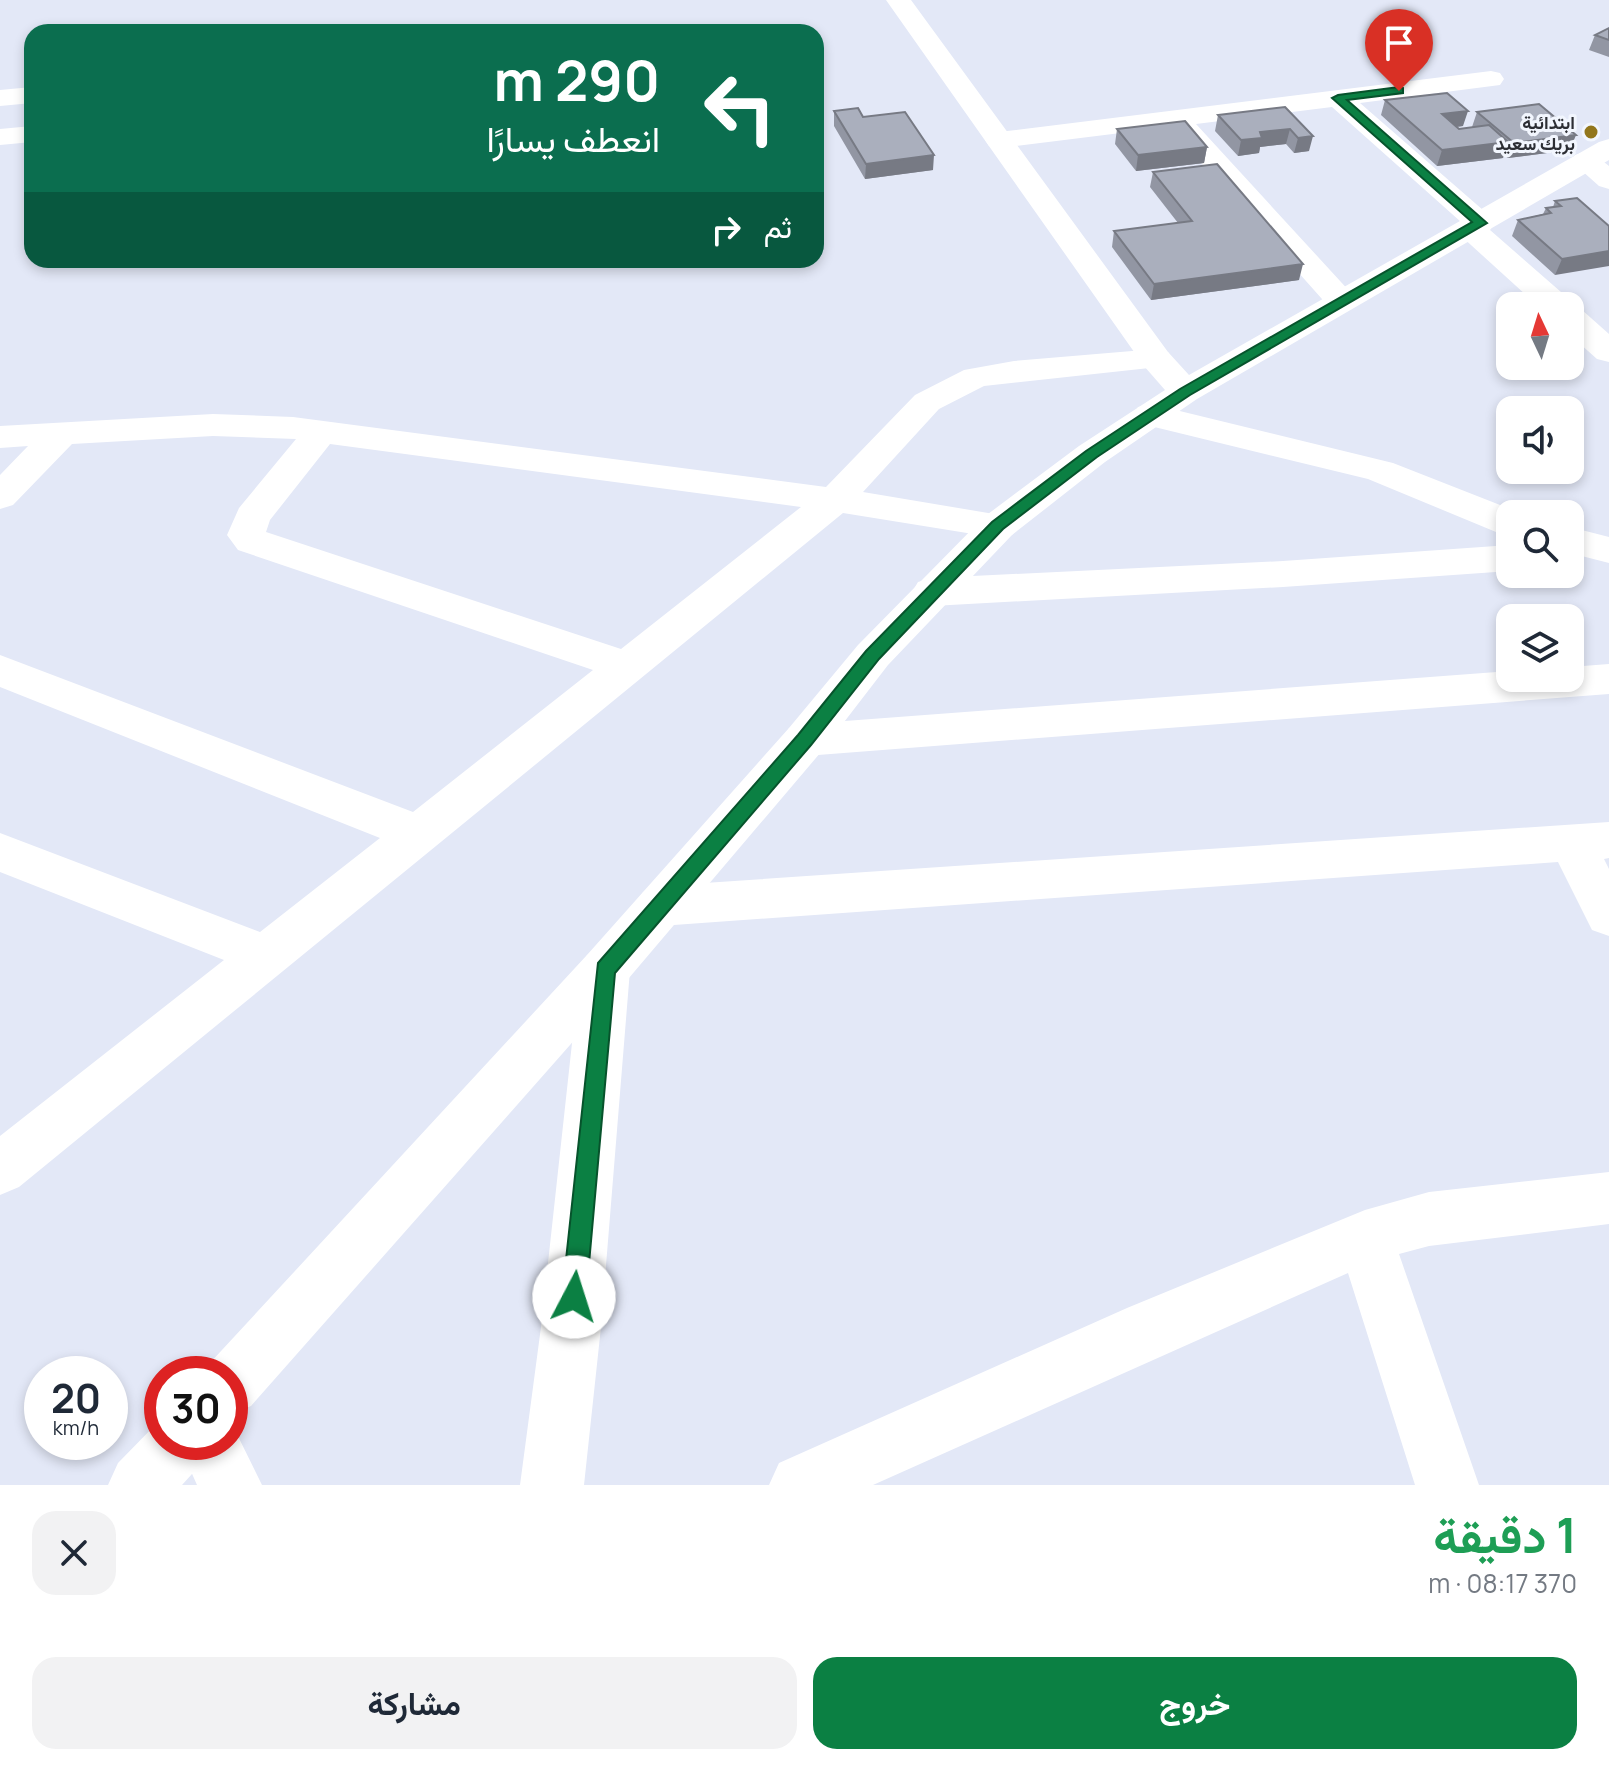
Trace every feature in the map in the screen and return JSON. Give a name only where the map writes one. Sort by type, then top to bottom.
[{"type":"street","points":[[898,0],[1156,359],[1168,404]]},
{"type":"street","points":[[999,140],[1491,79]]},
{"type":"street","points":[[0,98],[24,96]]},
{"type":"street","points":[[1338,98],[1543,292]]},
{"type":"street","points":[[1176,118],[1341,301]]},
{"type":"street","points":[[0,137],[24,135]]},
{"type":"street","points":[[248,1365],[605,970],[805,740],[873,655],[998,526],[1092,454],[1168,404],[1341,301],[1476,226],[1601,163]]},
{"type":"street","points":[[1584,330],[1609,352]]},
{"type":"street","points":[[7,1155],[267,956],[835,500],[927,402],[976,377],[1156,359]]},
{"type":"street","points":[[1168,404],[1380,471],[1496,517]]},
{"type":"street","points":[[0,437],[213,425],[321,432],[835,500],[998,526]]},
{"type":"street","points":[[321,432],[252,517],[246,535],[252,541],[626,666]]},
{"type":"street","points":[[0,497],[61,434]]},
{"type":"street","points":[[1584,544],[1609,551]]},
{"type":"street","points":[[1584,553],[1609,551]]},
{"type":"street","points":[[932,592],[1283,574],[1496,559]]},
{"type":"street","points":[[0,670],[420,834]]},
{"type":"street","points":[[805,740],[1609,679]]},
{"type":"street","points":[[660,906],[1590,841],[1609,916]]},
{"type":"street","points":[[0,852],[267,956]]},
{"type":"street","points":[[552,1485],[571,1327],[605,970]]},
{"type":"street","points":[[801,1485],[1148,1329],[1365,1237],[1429,1219],[1609,1198]]},
{"type":"street","points":[[1365,1237],[1447,1485]]},
{"type":"street","points":[[140,1485],[163,1460]]},
{"type":"street","points":[[218,1460],[230,1485]]},
{"type":"building","points":[[1609,28],[1609,40],[1595,35]]},
{"type":"building","points":[[1447,93],[1468,111],[1442,114],[1459,129],[1489,125],[1508,142],[1442,150],[1385,100]]},
{"type":"building","points":[[1539,104],[1576,135],[1514,143],[1477,112]]},
{"type":"building","points":[[1285,107],[1313,136],[1298,138],[1290,129],[1260,132],[1262,138],[1241,140],[1218,115]]},
{"type":"building","points":[[858,108],[863,117],[905,112],[934,155],[866,164],[834,111]]},
{"type":"building","points":[[1185,121],[1207,147],[1138,155],[1117,129]]},
{"type":"building","points":[[1217,164],[1303,264],[1154,284],[1114,231],[1192,221],[1153,172]]},
{"type":"building","points":[[1577,198],[1609,226],[1609,251],[1562,259],[1518,220],[1551,213],[1546,208],[1561,206],[1555,201]]},
{"type":"place","name":"ابتدائية بريك سعيد","points":[[1591,132]]},
{"type":"route","points":[[574,1297],[605,970],[805,740],[873,655],[998,526],[1092,454],[1185,392],[1480,223],[1338,98],[1399,91]]}]
